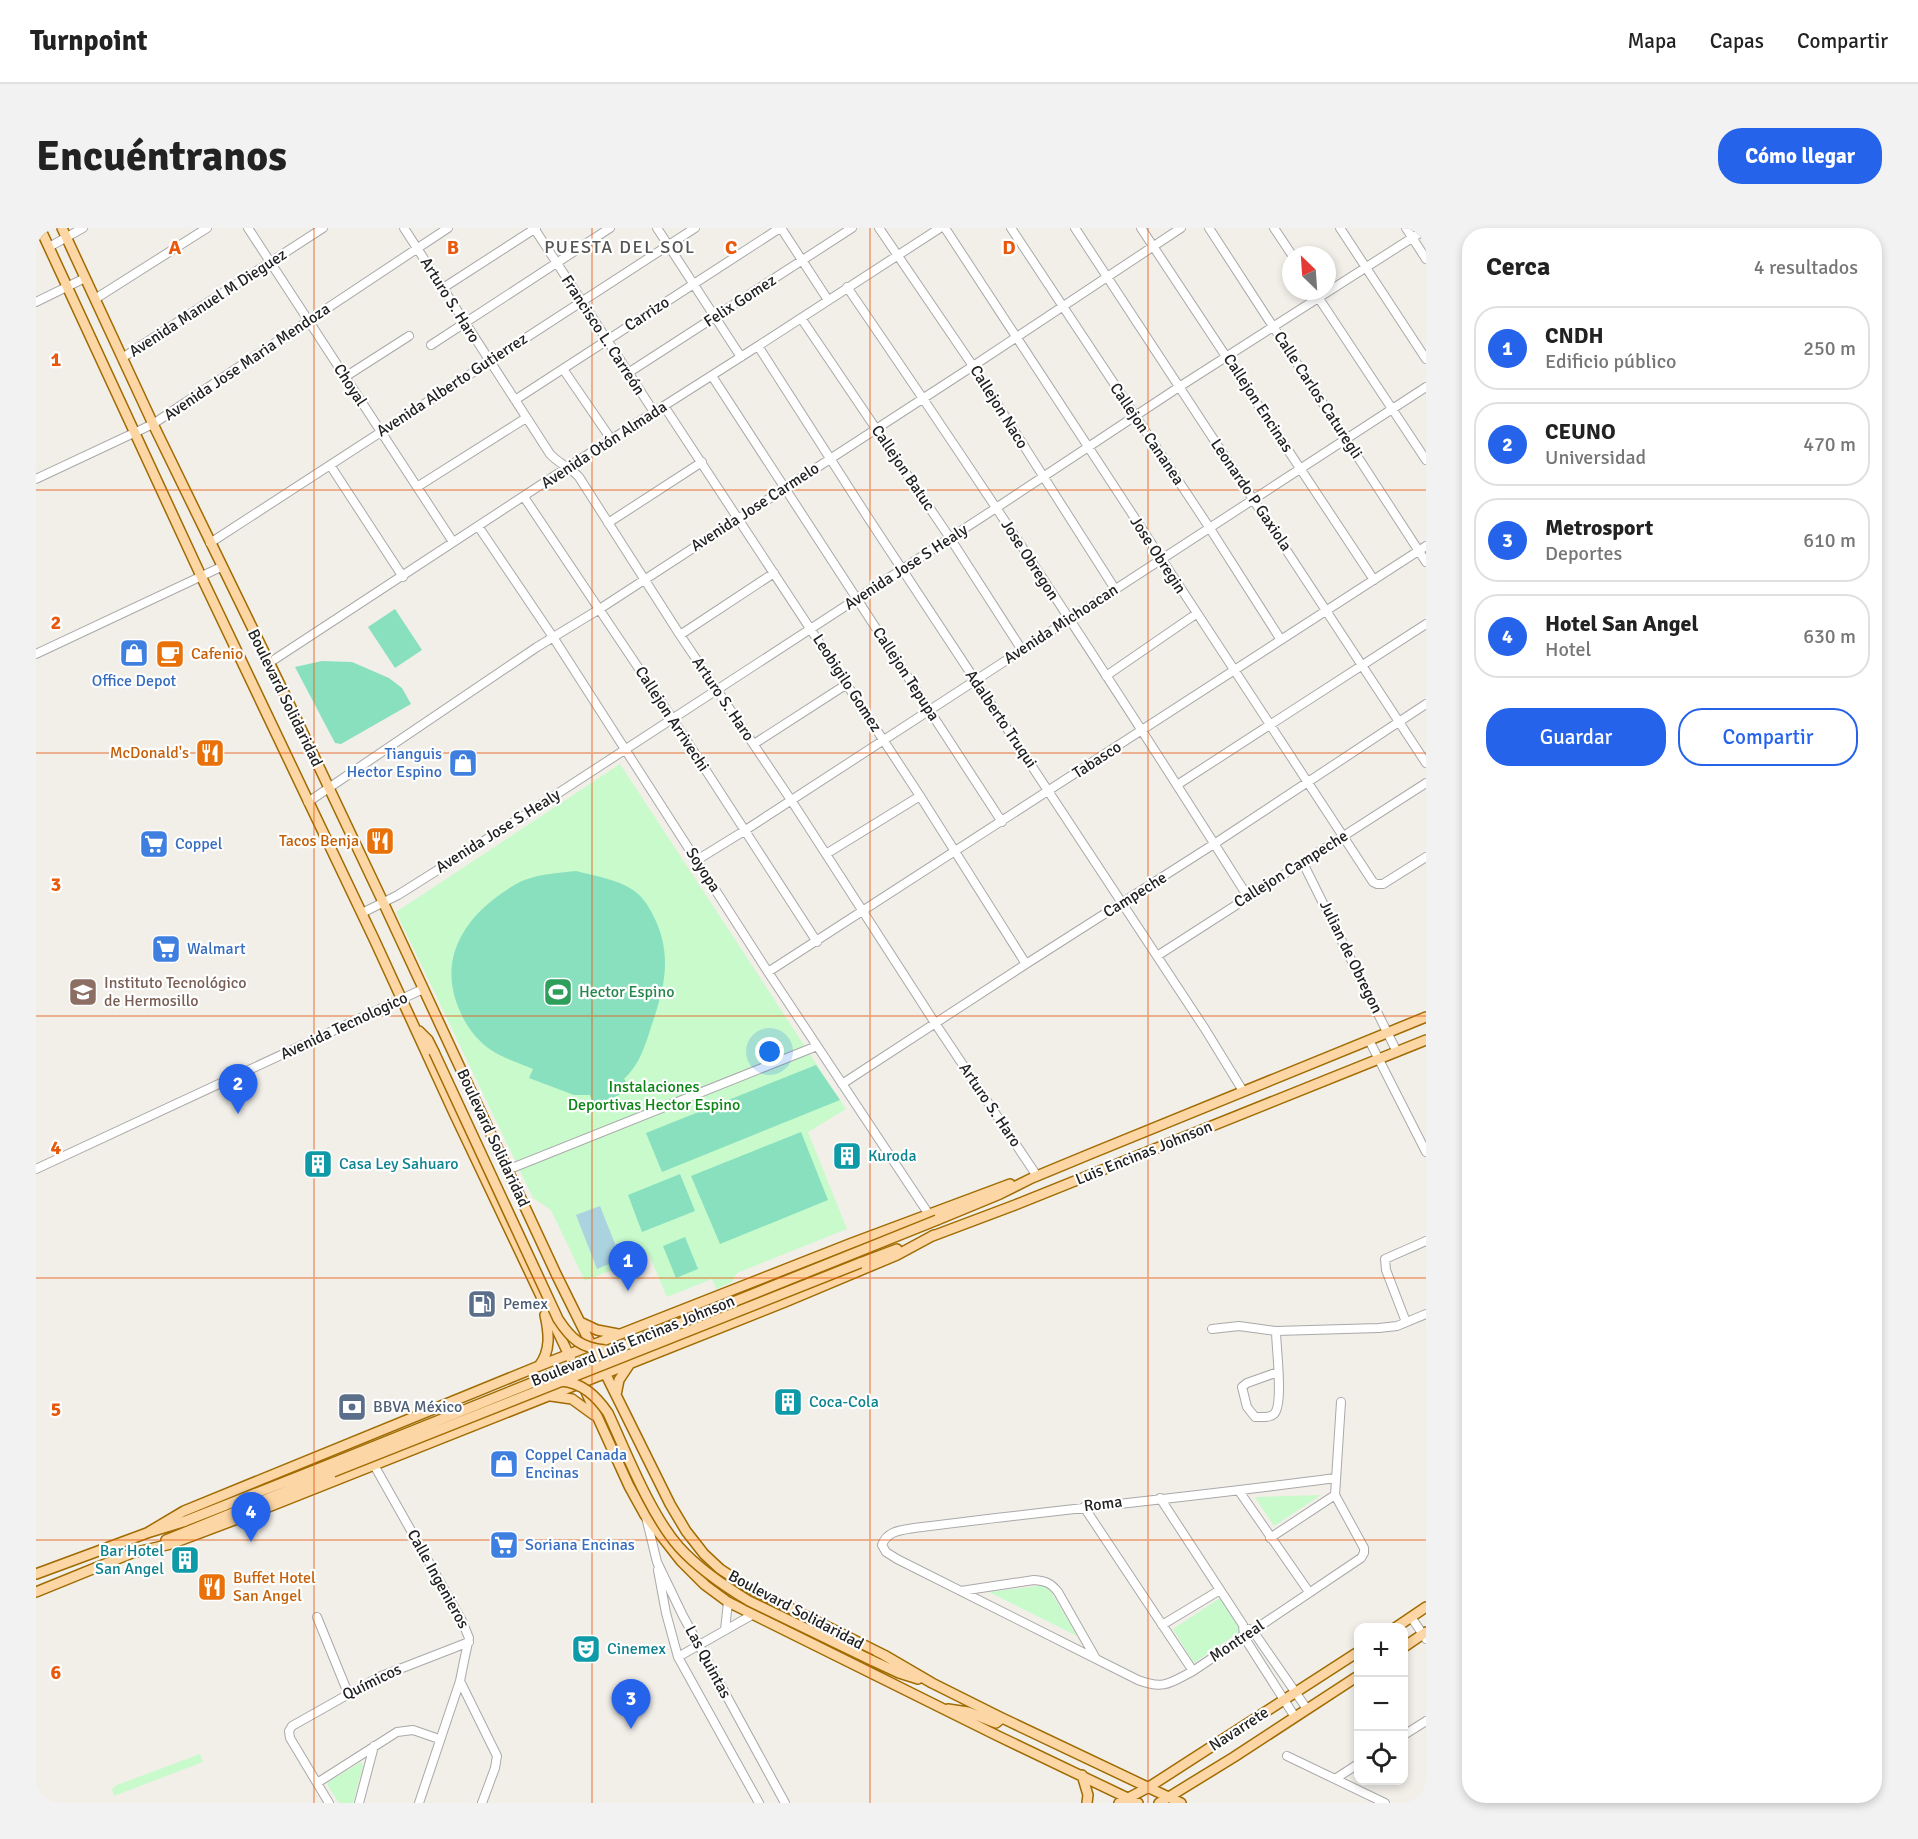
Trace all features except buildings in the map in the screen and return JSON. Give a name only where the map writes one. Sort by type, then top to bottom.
[{"type":"main road","name":"Boulevard Solidaridad","points":[[40,228],[134,434],[362,913],[622,1471],[645,1515],[661,1538],[705,1585],[752,1616],[1138,1803]]},
{"type":"main road","name":"Boulevard Solidaridad","points":[[62,228],[221,567],[383,902],[507,1170],[605,1374],[686,1532],[720,1569],[746,1586],[884,1655],[932,1683],[1180,1803]]},
{"type":"main road","name":"Luis Encinas Johnson","points":[[937,1220],[1035,1177],[1426,1017]]},
{"type":"main road","points":[[414,1028],[428,1040],[558,1319],[567,1333],[591,1349],[605,1350],[674,1336]]},
{"type":"main road","name":"Luis Encinas Johnson","points":[[860,1263],[1015,1205],[1426,1040]]},
{"type":"main road","points":[[147,1533],[184,1511],[568,1354],[928,1213],[1035,1177]]},
{"type":"main road","name":"Boulevard Luis Encinas Johnson","points":[[331,1468],[495,1396],[937,1220]]},
{"type":"main road","points":[[132,1553],[171,1544],[218,1528],[879,1263],[934,1235]]},
{"type":"main road","name":"Boulevard Luis Encinas Johnson","points":[[331,1468],[860,1263]]},
{"type":"main road","points":[[539,1366],[549,1342],[541,1298]]},
{"type":"main road","points":[[580,1322],[605,1333],[620,1334]]},
{"type":"main road","points":[[616,1395],[619,1380],[633,1363]]},
{"type":"main road","points":[[495,1396],[554,1381],[577,1385],[588,1390],[608,1413],[657,1515],[679,1547],[691,1559],[740,1596],[899,1673],[932,1683]]},
{"type":"main road","points":[[548,1396],[572,1400],[598,1418]]},
{"type":"main road","points":[[622,1471],[632,1462],[647,1458]]},
{"type":"main road","points":[[36,1574],[331,1468]]},
{"type":"main road","points":[[36,1592],[331,1468]]},
{"type":"main road","points":[[1402,1623],[1426,1607]]},
{"type":"main road","points":[[1408,1645],[1425,1636]]},
{"type":"main road","name":"Navarrete","points":[[1119,1803],[1149,1787],[1354,1655]]},
{"type":"main road","name":"Navarrete","points":[[1159,1803],[1357,1677]]},
{"type":"main road","points":[[942,1709],[959,1710],[996,1723],[1002,1718]]},
{"type":"main road","points":[[1248,1723],[1260,1740]]},
{"type":"main road","points":[[1082,1775],[1088,1803]]},
{"type":"street","points":[[49,247],[83,228]]},
{"type":"street","points":[[95,299],[207,228]]},
{"type":"street","name":"Choyal","points":[[248,228],[453,542]]},
{"type":"street","name":"Avenida Manuel M Dieguez","points":[[122,358],[323,228]]},
{"type":"street","name":"Arturo S. Haro","points":[[404,228],[556,461],[568,467],[579,477],[1035,1177]]},
{"type":"street","name":"Avenida Jose Maria Mendoza","points":[[36,479],[153,424],[448,228]]},
{"type":"street","points":[[443,288],[535,228]]},
{"type":"street","name":"Francisco L. Carreón","points":[[535,228],[556,264],[654,412]]},
{"type":"street","points":[[431,345],[610,228]]},
{"type":"street","points":[[657,228],[741,357]]},
{"type":"street","name":"Avenida Alberto Gutierrez","points":[[210,543],[695,228]]},
{"type":"street","points":[[780,228],[828,300]]},
{"type":"street","name":"Carrizo","points":[[515,400],[780,228]]},
{"type":"street","name":"Felix Gomez","points":[[628,373],[852,228]]},
{"type":"street","name":"Callejon Naco","points":[[879,228],[973,366],[1115,589]]},
{"type":"street","name":"Avenida Otón Almada","points":[[269,663],[611,439],[940,228]]},
{"type":"street","name":"Jose Obregin","points":[[945,228],[1373,882],[1383,884],[1426,857]]},
{"type":"street","name":"Callejon Cananea","points":[[1011,228],[1281,640]]},
{"type":"street","name":"Leonardo P Gaxiola","points":[[1076,228],[1426,763]]},
{"type":"street","name":"Callejon Encinas","points":[[1141,228],[1374,579]]},
{"type":"street","name":"Avenida Jose Carmelo","points":[[308,802],[553,637],[1017,338],[1181,228]]},
{"type":"street","name":"Calle Carlos Caturegli","points":[[1209,228],[1346,439],[1422,548],[1426,562]]},
{"type":"street","points":[[1274,228],[1286,246]]},
{"type":"street","points":[[1340,228],[1426,359]]},
{"type":"street","points":[[1406,228],[1426,259]]},
{"type":"street","name":"Avenida Jose S Healy","points":[[1336,283],[1426,229]]},
{"type":"street","points":[[36,302],[85,278]]},
{"type":"street","name":"Jose Obregon","points":[[847,287],[1069,619],[1248,897]]},
{"type":"street","name":"Avenida Jose S Healy","points":[[362,913],[517,820],[1136,417],[1274,326],[1308,300]]},
{"type":"street","points":[[1320,300],[1426,460]]},
{"type":"street","name":"Callejon Batuc","points":[[801,318],[877,428],[1022,650]]},
{"type":"street","points":[[345,377],[410,336]]},
{"type":"street","name":"Adalberto Truqui","points":[[759,346],[1243,1091]]},
{"type":"street","points":[[563,369],[611,439]]},
{"type":"street","name":"Callejon Tepupa","points":[[712,376],[1002,822]]},
{"type":"street","name":"Avenida Michoacan","points":[[697,860],[1426,387]]},
{"type":"street","name":"Leobigilo Gomez","points":[[664,406],[884,740],[1026,964]]},
{"type":"street","points":[[417,488],[526,418]]},
{"type":"street","points":[[608,523],[702,462]]},
{"type":"street","points":[[330,465],[403,577]]},
{"type":"street","name":"Callejon Arrivechi","points":[[525,497],[817,942]]},
{"type":"street","name":"Soyopa","points":[[478,526],[553,637],[768,972],[928,1213]]},
{"type":"street","name":"Tabasco","points":[[768,972],[1422,548]]},
{"type":"street","points":[[36,654],[221,567]]},
{"type":"street","points":[[680,635],[774,573]]},
{"type":"street","points":[[1106,676],[1196,614]]},
{"type":"street","points":[[1177,785],[1426,624]]},
{"type":"street","points":[[754,744],[847,684]]},
{"type":"street","name":"Campeche","points":[[842,1084],[1426,704]]},
{"type":"street","name":"Callejon Campeche","points":[[1157,956],[1426,783]]},
{"type":"street","points":[[826,854],[920,796]]},
{"type":"street","name":"Julian de Obregon","points":[[1304,862],[1397,1052]]},
{"type":"street","name":"Avenida Tecnologico","points":[[36,1170],[423,989]]},
{"type":"street","points":[[1369,1040],[1426,1152]]},
{"type":"street","points":[[507,1170],[817,1046]]},
{"type":"street","points":[[1406,1322],[1385,1259],[1426,1241]]},
{"type":"street","points":[[1212,1329],[1239,1326],[1276,1331],[1378,1328],[1406,1322],[1426,1314]]},
{"type":"street","points":[[1276,1331],[1280,1387],[1278,1408],[1275,1414],[1268,1417],[1255,1417],[1247,1407],[1242,1387],[1246,1383],[1278,1372]]},
{"type":"street","points":[[1270,1538],[1335,1495],[1341,1402]]},
{"type":"street","name":"Calle Ingenieros","points":[[374,1465],[462,1621],[469,1642],[460,1681],[419,1803]]},
{"type":"street","name":"Roma","points":[[884,1548],[882,1545],[886,1537],[898,1531],[1335,1478]]},
{"type":"street","points":[[1239,1491],[1309,1592]]},
{"type":"street","name":"Montreal","points":[[884,1548],[897,1559],[1154,1686],[1167,1684],[1193,1671],[1361,1558],[1364,1548],[1335,1495]]},
{"type":"street","points":[[1160,1498],[1243,1625],[1253,1631],[1307,1709]]},
{"type":"street","points":[[1084,1507],[1193,1671]]},
{"type":"street","name":"Las Quintas","points":[[645,1515],[678,1657],[759,1803]]},
{"type":"street","name":"Las Quintas","points":[[657,1562],[688,1626],[785,1803]]},
{"type":"street","points":[[961,1591],[1034,1580],[1051,1584],[1058,1592],[1096,1659]]},
{"type":"street","points":[[1161,1625],[1220,1590]]},
{"type":"street","points":[[724,1630],[728,1602]]},
{"type":"street","points":[[678,1657],[752,1616]]},
{"type":"street","points":[[317,1617],[348,1693]]},
{"type":"street","points":[[1411,1617],[1425,1636]]},
{"type":"street","points":[[1243,1625],[1244,1636],[1295,1717]]},
{"type":"street","name":"Químicos","points":[[317,1783],[290,1738],[289,1731],[292,1726],[348,1693],[400,1668],[469,1642]]},
{"type":"street","points":[[460,1681],[497,1756],[497,1763],[482,1803]]},
{"type":"street","points":[[1408,1732],[1426,1721]]},
{"type":"street","points":[[329,1803],[317,1783],[387,1737],[404,1730],[423,1733],[439,1739]]},
{"type":"street","points":[[359,1803],[374,1746]]},
{"type":"street","points":[[1287,1756],[1385,1803]]},
{"type":"street","points":[[1335,1779],[1354,1767]]},
{"type":"green space","points":[[395,609],[422,650],[395,668],[368,627]]},
{"type":"green space","points":[[322,661],[352,662],[389,678],[402,688],[411,704],[341,744],[335,743],[295,667]]},
{"type":"green space","name":"Instalaciones Deportivas Hector Espino","points":[[620,764],[846,1109],[808,1132],[847,1229],[737,1273],[732,1282],[716,1289],[712,1279],[667,1297],[649,1255],[585,1281],[551,1210],[533,1198],[396,912]]},
{"type":"green space","name":"Hector Espino","points":[[576,871],[620,883],[639,895],[649,908],[659,929],[665,957],[660,998],[646,1042],[638,1062],[624,1079],[632,1088],[613,1098],[593,1104],[590,1095],[574,1095],[529,1078],[533,1069],[501,1056],[485,1045],[473,1034],[464,1020],[455,998],[452,982],[452,967],[460,938],[489,903],[519,882],[548,874]]},
{"type":"green space","points":[[816,1065],[840,1100],[662,1172],[646,1133]]},
{"type":"green space","points":[[801,1132],[828,1200],[720,1244],[691,1176]]},
{"type":"green space","points":[[680,1174],[695,1211],[642,1232],[628,1195]]},
{"type":"green space","points":[[685,1237],[698,1269],[676,1278],[663,1246]]},
{"type":"green space","points":[[1321,1495],[1274,1526],[1255,1497]]},
{"type":"green space","points":[[1047,1585],[1077,1636],[989,1592]]},
{"type":"green space","points":[[1220,1598],[1241,1631],[1194,1663],[1173,1629]]},
{"type":"green space","points":[[200,1754],[203,1762],[114,1796],[112,1789],[117,1785]]},
{"type":"green space","points":[[361,1762],[363,1766],[353,1803],[339,1803],[328,1786],[328,1782]]},
{"type":"water","points":[[600,1206],[621,1259],[597,1269],[576,1215]]},
{"type":"place","name":"Office Depot","points":[[134,653]]},
{"type":"place","name":"Cafenio","points":[[170,654]]},
{"type":"place","name":"McDonald's","points":[[210,753]]},
{"type":"place","name":"Tianguis Hector Espino","points":[[463,763]]},
{"type":"place","name":"Tacos Benja","points":[[380,841]]},
{"type":"place","name":"Coppel","points":[[154,844]]},
{"type":"place","name":"Walmart","points":[[166,949]]},
{"type":"place","name":"Instituto Tecnológico de Hermosillo","points":[[83,992]]},
{"type":"place","name":"Hector Espino","points":[[558,992]]},
{"type":"place","name":"CEUNO","points":[[238,1114]]},
{"type":"place","name":"Kuroda","points":[[847,1156]]},
{"type":"place","name":"Casa Ley Sahuaro","points":[[318,1164]]},
{"type":"place","name":"CNDH","points":[[628,1291]]},
{"type":"place","name":"Pemex","points":[[482,1304]]},
{"type":"place","name":"Coca-Cola","points":[[788,1402]]},
{"type":"place","name":"BBVA México","points":[[352,1407]]},
{"type":"place","name":"Coppel Canada Encinas","points":[[504,1464]]},
{"type":"place","name":"Hotel San Angel","points":[[251,1542]]},
{"type":"place","name":"Soriana Encinas","points":[[504,1545]]},
{"type":"place","name":"Bar Hotel San Angel","points":[[185,1560]]},
{"type":"place","name":"Buffet Hotel San Angel","points":[[212,1587]]},
{"type":"place","name":"Cinemex","points":[[586,1649]]},
{"type":"place","name":"Metrosport","points":[[631,1729]]},
{"type":"district","name":"PUESTA DEL SOL","points":[[620,247]]}]
